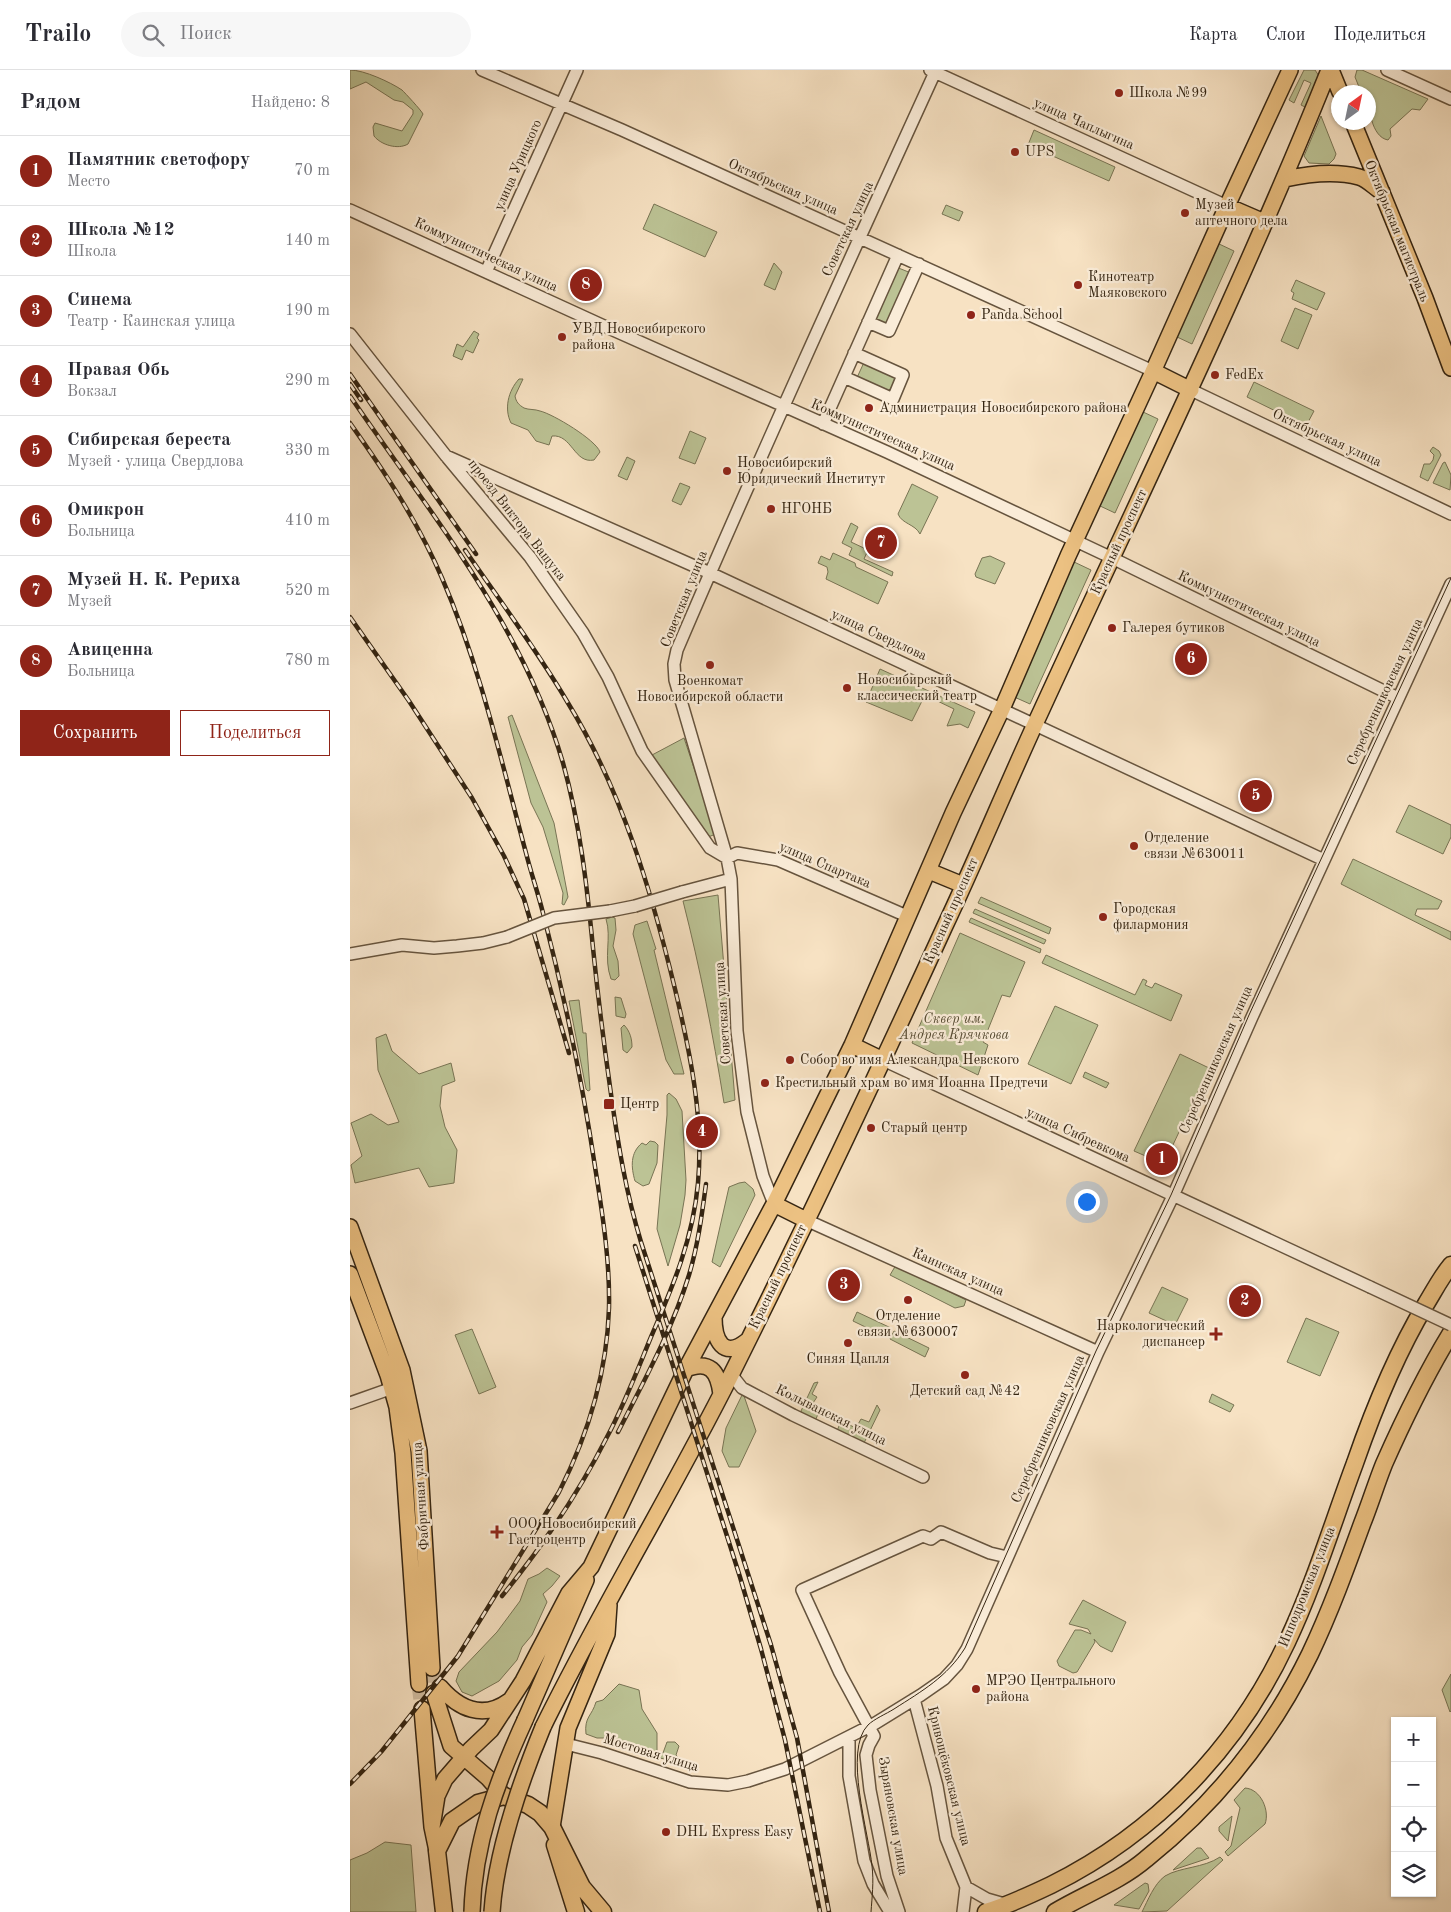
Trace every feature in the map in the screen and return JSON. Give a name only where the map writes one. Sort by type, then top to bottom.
[{"type":"highway","name":"Ипподромская улица","points":[[986,1912],[1002,1909],[1074,1873],[1106,1854],[1135,1833],[1201,1773],[1227,1742],[1242,1720],[1287,1642],[1307,1596],[1374,1408],[1402,1346],[1431,1295],[1451,1266]]},
{"type":"highway","name":"Ипподромская улица","points":[[1055,1912],[1106,1885],[1145,1861],[1219,1791],[1255,1747],[1287,1696],[1309,1654],[1354,1545],[1384,1465],[1420,1390],[1451,1333]]},
{"type":"highway","points":[[1357,1455],[1384,1465]]},
{"type":"highway","points":[[1201,1773],[1219,1791]]},
{"type":"highway","points":[[444,1912],[437,1851],[452,1821],[478,1803],[504,1796],[528,1805],[540,1813],[552,1827],[582,1887],[603,1912]]},
{"type":"highway","points":[[552,1827],[555,1852],[576,1912]]},
{"type":"main road","points":[[472,1912],[473,1886],[483,1830],[503,1768],[591,1567],[686,1369],[774,1204],[852,1045],[909,918],[953,813],[1002,708],[1075,541],[1226,206],[1290,70]]},
{"type":"main road","points":[[1330,70],[1337,85]]},
{"type":"main road","name":"Красный проспект","points":[[552,1827],[568,1728],[573,1712],[608,1634],[609,1602],[748,1341],[882,1060],[1035,724],[1191,390],[1264,222],[1285,179],[1330,70]]},
{"type":"main road","name":"Октябрьская магистраль","points":[[1356,130],[1451,368]]},
{"type":"main road","points":[[1285,179],[1332,174],[1360,177],[1382,192]]},
{"type":"main road","points":[[1226,206],[1264,222]]},
{"type":"main road","points":[[1153,371],[1191,390]]},
{"type":"main road","points":[[929,870],[963,885]]},
{"type":"main road","points":[[852,1045],[882,1060]]},
{"type":"main road","points":[[774,1204],[806,1220]]},
{"type":"main road","name":"Фабричная улица","points":[[350,1227],[399,1386],[397,1407],[404,1452],[422,1627]]},
{"type":"main road","name":"Фабричная улица","points":[[350,1274],[399,1386]]},
{"type":"main road","points":[[714,1317],[714,1332],[717,1342],[726,1347],[734,1348],[748,1341]]},
{"type":"main road","points":[[686,1369],[696,1366],[706,1367],[715,1372],[721,1394]]},
{"type":"main road","points":[[432,1826],[437,1796],[445,1779],[463,1757],[491,1730],[512,1698],[569,1593],[591,1567]]},
{"type":"main road","points":[[492,1912],[494,1890],[524,1774],[543,1727],[571,1670],[609,1602]]},
{"type":"main road","points":[[422,1627],[432,1668]]},
{"type":"main road","points":[[419,1684],[422,1627]]},
{"type":"main road","points":[[504,1796],[494,1783],[451,1746],[437,1690],[461,1706],[473,1710],[500,1708],[512,1698]]},
{"type":"main road","points":[[422,1709],[432,1826],[437,1851]]},
{"type":"street","name":"Октябрьская улица","points":[[482,70],[562,103],[1153,371]]},
{"type":"street","name":"улица Урицкого","points":[[486,272],[577,70]]},
{"type":"street","points":[[1387,70],[1451,99]]},
{"type":"street","name":"улица Чаплыгина","points":[[934,71],[1226,206]]},
{"type":"street","name":"Советская улица","points":[[774,1204],[763,1176],[747,1112],[738,1040],[731,878],[727,858],[675,680],[674,664],[677,650],[783,406],[861,239],[934,71]]},
{"type":"street","name":"Коммунистическая улица","points":[[350,210],[887,452],[1112,558],[1398,698]]},
{"type":"street","points":[[823,424],[898,255]]},
{"type":"street","points":[[868,322],[889,331],[919,264]]},
{"type":"street","name":"проезд Виктора Ващука","points":[[350,334],[446,456],[530,556],[583,633],[608,677],[642,751],[710,848],[727,858]]},
{"type":"street","points":[[844,377],[893,399],[903,375],[854,353]]},
{"type":"street","name":"Октябрьская улица","points":[[1191,390],[1451,514]]},
{"type":"street","name":"улица Свердлова","points":[[446,456],[710,573],[1324,860]]},
{"type":"street","name":"Серебренниковская улица","points":[[784,1769],[870,1727],[944,1680],[957,1665],[967,1649],[1098,1352],[1174,1196],[1252,1016],[1451,584]]},
{"type":"street","name":"улица Спартака","points":[[727,858],[737,853],[778,860],[909,918]]},
{"type":"street","points":[[350,954],[402,945],[434,948],[483,943],[507,937],[554,918],[635,906],[731,878]]},
{"type":"street","name":"улица Сибревкома","points":[[882,1060],[1451,1325]]},
{"type":"street","name":"Каинская улица","points":[[806,1220],[1098,1352]]},
{"type":"street","name":"Колыванская улица","points":[[731,1374],[742,1388],[793,1415],[923,1476]]},
{"type":"street","points":[[350,1403],[399,1386]]},
{"type":"street","points":[[870,1727],[840,1673],[802,1590],[923,1536],[931,1539],[941,1532],[990,1553],[1007,1557]]},
{"type":"street","name":"Кривощёковская улица","points":[[914,1699],[937,1786],[946,1838],[966,1887]]},
{"type":"street","name":"Зыряновская улица","points":[[870,1727],[874,1736],[866,1755],[870,1790],[887,1876],[899,1912]]},
{"type":"street","points":[[849,1737],[850,1776],[864,1861],[873,1884],[890,1912]]},
{"type":"street","name":"Мостовая улица","points":[[566,1744],[602,1753],[690,1782],[709,1785],[728,1785],[748,1781],[784,1769]]},
{"type":"street","points":[[963,1912],[966,1887],[1002,1909]]},
{"type":"green space","points":[[350,70],[369,74],[397,87],[422,112],[423,114],[408,144],[399,147],[385,144],[374,136],[373,127],[375,123],[402,131],[413,114],[413,110],[403,102],[394,100],[366,82],[350,89]]},
{"type":"green space","points":[[1304,70],[1315,70],[1319,76],[1307,108],[1301,105],[1311,83],[1304,80],[1294,103],[1289,100]]},
{"type":"green space","points":[[1357,70],[1362,70],[1428,99],[1420,110],[1412,109],[1390,129],[1391,136],[1388,140],[1382,138],[1376,130],[1376,85],[1358,85],[1355,77]]},
{"type":"green space","points":[[1321,116],[1336,154],[1329,164],[1309,163],[1304,156]]},
{"type":"green space","points":[[1034,130],[1115,167],[1109,181],[1028,145]]},
{"type":"green space","points":[[654,204],[717,232],[705,257],[643,229]]},
{"type":"green space","points":[[946,205],[963,212],[959,221],[942,214]]},
{"type":"green space","points":[[1217,243],[1234,251],[1192,344],[1175,336]]},
{"type":"green space","points":[[774,263],[782,272],[775,290],[764,285]]},
{"type":"green space","points":[[896,267],[911,273],[887,327],[873,320]]},
{"type":"green space","points":[[1296,280],[1325,293],[1317,310],[1292,299],[1294,293],[1291,291]]},
{"type":"green space","points":[[1295,308],[1312,315],[1298,349],[1281,341]]},
{"type":"green space","points":[[474,331],[479,334],[477,338],[479,340],[473,353],[466,350],[462,360],[453,356],[457,344],[463,347]]},
{"type":"green space","points":[[866,358],[903,375],[893,399],[855,382]]},
{"type":"green space","points":[[519,379],[523,379],[515,396],[519,404],[524,408],[546,413],[583,435],[600,452],[594,460],[582,458],[564,439],[552,436],[549,445],[536,441],[528,430],[511,423],[508,412],[508,400],[512,389]]},
{"type":"green space","points":[[1254,382],[1314,411],[1306,426],[1247,397]]},
{"type":"green space","points":[[1141,411],[1158,419],[1115,513],[1098,505]]},
{"type":"green space","points":[[690,431],[706,438],[695,464],[679,458]]},
{"type":"green space","points":[[1433,447],[1441,455],[1428,481],[1420,477],[1424,464],[1430,464],[1433,460],[1434,455],[1430,451]]},
{"type":"green space","points":[[627,457],[635,461],[627,480],[618,476]]},
{"type":"green space","points":[[1445,462],[1451,475],[1450,490],[1433,483]]},
{"type":"green space","points":[[680,483],[690,487],[681,505],[672,501]]},
{"type":"green space","points":[[912,484],[938,497],[920,534],[915,528],[902,520],[898,514]]},
{"type":"green space","points":[[851,523],[858,527],[851,542],[868,550],[864,559],[893,572],[892,576],[849,555],[852,548],[842,543]]},
{"type":"green space","points":[[833,553],[855,563],[856,567],[888,582],[878,604],[826,579],[827,567],[818,563],[821,556],[830,560]]},
{"type":"green space","points":[[990,556],[1005,563],[995,584],[976,577],[975,574],[982,558]]},
{"type":"green space","points":[[1072,561],[1091,570],[1030,704],[1012,696]]},
{"type":"green space","points":[[880,669],[975,712],[968,728],[960,724],[947,726],[954,709],[925,695],[912,721],[866,702]]},
{"type":"green space","points":[[512,715],[554,823],[568,897],[564,905],[562,904],[563,893],[543,827],[531,803],[508,717]]},
{"type":"green space","points":[[684,738],[716,834],[708,837],[652,755]]},
{"type":"green space","points":[[1409,805],[1451,825],[1451,837],[1443,854],[1396,832]]},
{"type":"green space","points":[[1353,859],[1442,901],[1438,909],[1417,909],[1415,915],[1451,932],[1451,940],[1341,884]]},
{"type":"green space","points":[[718,895],[735,1100],[724,1103],[706,1001],[683,901]]},
{"type":"green space","points":[[981,897],[1051,928],[1049,934],[978,903]]},
{"type":"green space","points":[[975,909],[1046,940],[1044,944],[973,913]]},
{"type":"green space","points":[[615,918],[616,930],[613,946],[618,961],[619,976],[615,980],[611,979],[608,963],[608,926],[606,919]]},
{"type":"green space","points":[[971,918],[1041,949],[1040,953],[969,922]]},
{"type":"green space","points":[[647,921],[656,949],[654,950],[684,1074],[674,1074],[666,1060],[633,934],[635,925]]},
{"type":"green space","name":"Сквер им. Андрея Крячкова","points":[[960,933],[1025,962],[1010,997],[1002,995],[983,1042],[988,1045],[978,1075],[912,1043]]},
{"type":"green space","points":[[1046,955],[1135,995],[1143,979],[1147,981],[1145,985],[1152,988],[1155,983],[1182,995],[1171,1021],[1042,963]]},
{"type":"green space","points":[[615,997],[621,998],[626,1014],[625,1018],[616,1016]]},
{"type":"green space","points":[[579,1000],[583,1033],[586,1033],[590,1090],[588,1091],[586,1089],[569,1001]]},
{"type":"green space","points":[[1055,1006],[1098,1025],[1071,1084],[1028,1064]]},
{"type":"green space","points":[[624,1025],[632,1041],[632,1047],[627,1053],[623,1050],[621,1028]]},
{"type":"green space","points":[[386,1034],[392,1051],[419,1074],[451,1063],[455,1081],[442,1086],[440,1106],[445,1127],[457,1150],[454,1183],[429,1187],[419,1168],[355,1183],[351,1165],[362,1156],[351,1123],[371,1114],[388,1125],[399,1122],[378,1070],[376,1038]]},
{"type":"green space","points":[[1180,1054],[1209,1068],[1164,1164],[1134,1151]]},
{"type":"green space","points":[[1085,1072],[1109,1083],[1106,1088],[1083,1077]]},
{"type":"green space","points":[[669,1093],[676,1099],[682,1111],[686,1180],[680,1225],[668,1266],[657,1229],[667,1095]]},
{"type":"green space","points":[[650,1141],[658,1145],[657,1163],[649,1184],[643,1186],[635,1181],[632,1160],[638,1147],[642,1143],[646,1145]]},
{"type":"green space","points":[[745,1182],[753,1189],[755,1195],[720,1267],[712,1262],[729,1187]]},
{"type":"green space","points":[[896,1265],[966,1300],[964,1306],[955,1308],[890,1275]]},
{"type":"green space","points":[[1162,1287],[1188,1299],[1175,1325],[1149,1313]]},
{"type":"green space","points":[[857,1312],[891,1328],[886,1337],[853,1321]]},
{"type":"green space","points":[[1306,1318],[1339,1332],[1320,1376],[1287,1362]]},
{"type":"green space","points":[[472,1329],[496,1387],[479,1394],[455,1335]]},
{"type":"green space","points":[[894,1331],[929,1348],[925,1357],[890,1339]]},
{"type":"green space","points":[[818,1382],[812,1394],[817,1397],[813,1403],[817,1405],[814,1409],[819,1412],[815,1421],[802,1414],[801,1411],[814,1383]]},
{"type":"green space","points":[[743,1393],[756,1431],[739,1467],[729,1467],[722,1451],[726,1428]]},
{"type":"green space","points":[[1212,1394],[1234,1405],[1230,1412],[1209,1402]]},
{"type":"green space","points":[[877,1405],[880,1410],[864,1443],[837,1431],[841,1421],[856,1428],[861,1419],[869,1422]]},
{"type":"green space","points":[[547,1568],[560,1576],[543,1594],[547,1602],[532,1635],[522,1647],[517,1660],[499,1681],[472,1696],[462,1692],[456,1681],[459,1672],[497,1632],[520,1601],[528,1579]]},
{"type":"green space","points":[[1083,1600],[1126,1622],[1112,1652],[1100,1646],[1094,1639],[1095,1642],[1077,1672],[1073,1673],[1059,1666],[1057,1661],[1075,1630],[1091,1634],[1088,1629],[1069,1624]]},
{"type":"green space","points":[[1451,1674],[1451,1711],[1450,1712],[1442,1690]]},
{"type":"green space","points":[[619,1684],[639,1690],[642,1709],[657,1733],[657,1751],[663,1753],[667,1742],[675,1742],[679,1746],[676,1755],[681,1761],[679,1765],[670,1760],[644,1755],[607,1738],[597,1738],[586,1734],[587,1720],[596,1702],[603,1700]]},
{"type":"green space","points":[[1245,1788],[1251,1789],[1260,1796],[1265,1807],[1265,1824],[1228,1856],[1225,1852],[1231,1846],[1240,1808],[1234,1800]]},
{"type":"green space","points":[[1232,1816],[1228,1841],[1219,1831],[1219,1827]]},
{"type":"green space","points":[[385,1842],[411,1845],[416,1912],[350,1912],[350,1860],[367,1853]]},
{"type":"green space","points":[[1197,1848],[1201,1848],[1209,1858],[1173,1870]]},
{"type":"green space","points":[[1220,1857],[1223,1860],[1167,1911],[1142,1912],[1154,1888],[1165,1876],[1214,1861]]},
{"type":"green space","points":[[1145,1883],[1148,1884],[1149,1891],[1139,1909],[1114,1905]]},
{"type":"tunnel","points":[[432,1668],[434,1693]]},
{"type":"tunnel","points":[[419,1684],[422,1709]]},
{"type":"tram line","points":[[871,1912],[872,1866],[857,1772],[861,1737],[868,1725],[933,1683],[950,1667],[965,1648],[1096,1351],[1171,1195],[1249,1015],[1451,578]]},
{"type":"railway","points":[[350,374],[476,554]]},
{"type":"railway","points":[[350,384],[361,400]]},
{"type":"railway","points":[[350,396],[442,527],[499,617],[524,664],[546,712],[563,763],[582,855],[608,1076],[631,1205],[641,1242],[771,1645],[797,1738],[829,1912]]},
{"type":"railway","points":[[350,423],[400,498],[433,557],[468,645],[479,679],[541,906],[566,1010],[599,1190],[606,1240],[609,1291],[607,1332],[600,1379],[587,1426],[559,1492],[458,1656],[381,1752],[350,1784]]},
{"type":"railway","points":[[465,550],[556,683],[587,736],[619,806],[645,878],[675,989],[694,1085],[699,1134],[698,1183],[687,1243],[674,1281],[630,1388],[607,1437],[572,1499],[545,1539],[502,1596]]},
{"type":"railway","points":[[350,617],[409,701],[472,798],[504,856],[524,899],[569,1053]]},
{"type":"railway","points":[[618,1432],[657,1355],[682,1295],[695,1252],[706,1184]]},
{"type":"railway","points":[[635,1246],[761,1649],[785,1740],[820,1912]]},
{"type":"place","name":"Школа №99","points":[[1119,93]]},
{"type":"place","name":"UPS","points":[[1015,152]]},
{"type":"place","name":"Музей аптечного дела","points":[[1185,213]]},
{"type":"place","name":"Авиценна","points":[[586,285]]},
{"type":"place","name":"Кинотеатр Маяковского","points":[[1078,285]]},
{"type":"place","name":"Panda School","points":[[971,315]]},
{"type":"place","name":"УВД Новосибирского района","points":[[562,337]]},
{"type":"place","name":"FedEx","points":[[1215,375]]},
{"type":"place","name":"Администрация Новосибирского района","points":[[869,408]]},
{"type":"place","name":"Новосибирский Юридический Институт","points":[[727,471]]},
{"type":"place","name":"НГОНБ","points":[[771,509]]},
{"type":"place","name":"Музей Н. К. Рериха","points":[[881,543]]},
{"type":"place","name":"Галерея бутиков","points":[[1112,628]]},
{"type":"place","name":"Омикрон","points":[[1191,659]]},
{"type":"place","name":"Военкомат Новосибирской области","points":[[710,665]]},
{"type":"place","name":"Новосибирский классический театр","points":[[847,688]]},
{"type":"place","name":"Сибирская береста","points":[[1256,796]]},
{"type":"place","name":"Отделение связи №630011","points":[[1134,846]]},
{"type":"place","name":"Городская филармония","points":[[1103,917]]},
{"type":"place","name":"Собор во имя Александра Невского","points":[[790,1060]]},
{"type":"place","name":"Крестильный храм во имя Иоанна Предтечи","points":[[765,1083]]},
{"type":"place","name":"Центр","points":[[609,1104]]},
{"type":"place","name":"Старый центр","points":[[871,1128]]},
{"type":"place","name":"Правая Обь","points":[[702,1132]]},
{"type":"place","name":"Памятник светофору","points":[[1162,1159]]},
{"type":"place","name":"Синема","points":[[844,1285]]},
{"type":"place","name":"Отделение связи №630007","points":[[908,1300]]},
{"type":"place","name":"Школа №12","points":[[1245,1301]]},
{"type":"place","name":"Наркологический диспансер","points":[[1216,1334]]},
{"type":"place","name":"Синяя Цапля","points":[[848,1343]]},
{"type":"place","name":"Детский сад №42","points":[[965,1375]]},
{"type":"place","name":"ООО Новосибирский Гастроцентр","points":[[497,1532]]},
{"type":"place","name":"МРЭО Центрального района","points":[[976,1689]]},
{"type":"place","name":"DHL Express Easy","points":[[666,1832]]}]
